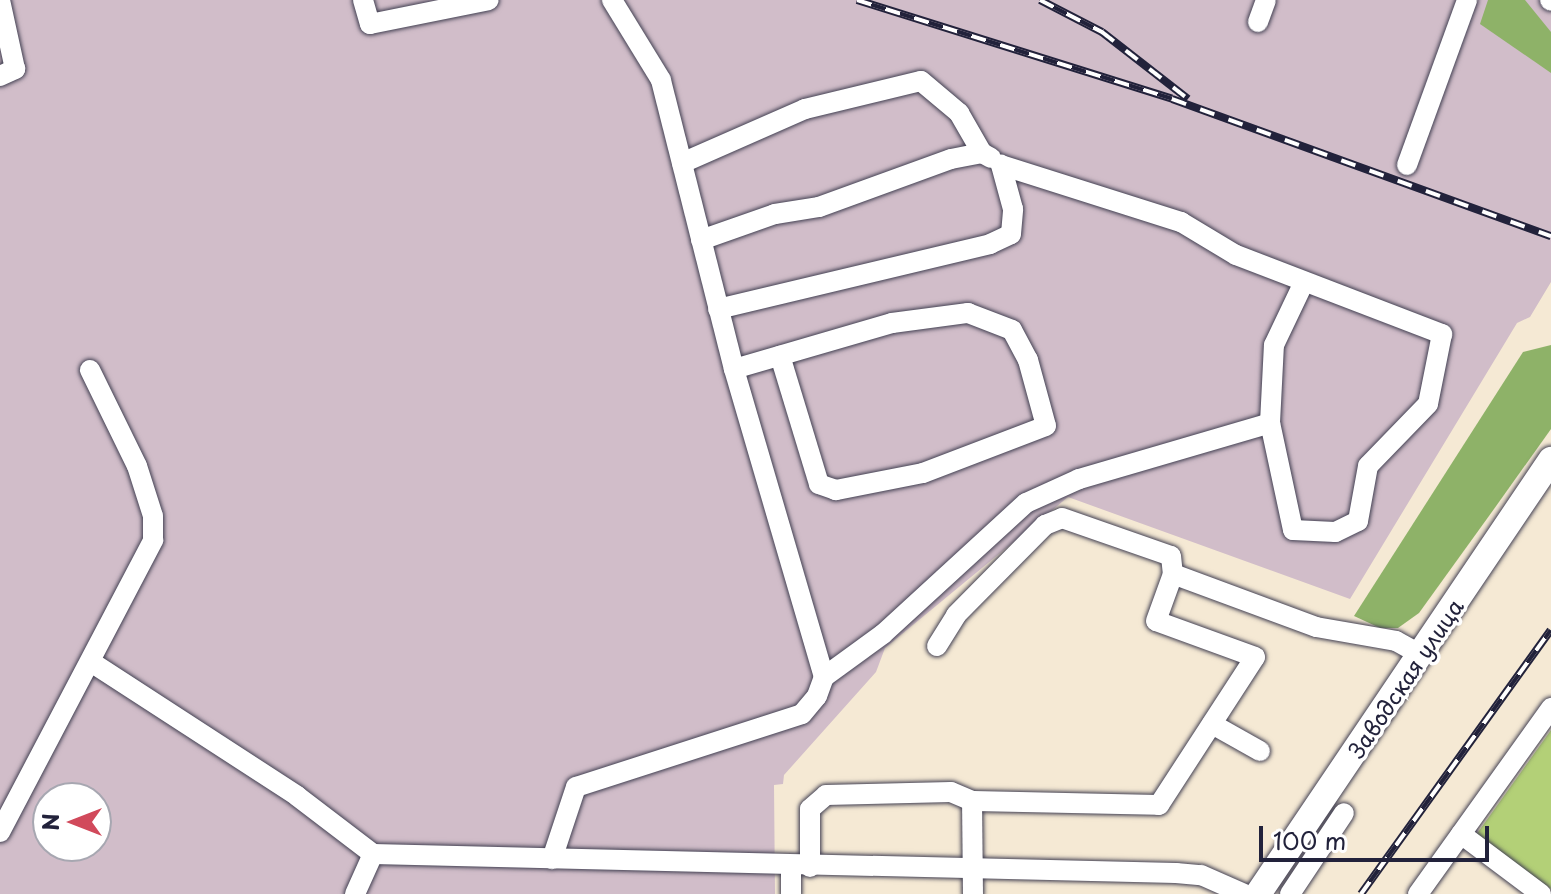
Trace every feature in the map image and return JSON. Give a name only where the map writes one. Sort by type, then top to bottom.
[{"type":"main road","name":"Заводская улица","points":[[1258,894],[1551,460]]},
{"type":"street","points":[[0,0],[15,69],[0,76]]},
{"type":"street","points":[[363,0],[370,24],[489,0]]},
{"type":"street","points":[[612,0],[661,80],[734,369],[824,677]]},
{"type":"street","points":[[1258,22],[1266,0]]},
{"type":"street","points":[[1407,165],[1467,0]]},
{"type":"street","points":[[682,163],[805,109],[921,81],[959,113],[982,153],[1001,165],[1181,222],[1236,255],[1442,334],[1428,404],[1368,466],[1358,521],[1335,532],[1293,530],[1270,423],[1274,345],[1304,282]]},
{"type":"street","points":[[701,240],[982,153]]},
{"type":"street","points":[[718,309],[990,244],[1011,234],[1013,209],[1001,165]]},
{"type":"street","points":[[734,369],[892,323],[968,313],[1012,330],[1028,360],[1046,426],[923,473],[836,490],[819,484],[780,356]]},
{"type":"street","points":[[0,832],[153,540],[153,516],[137,466],[90,370]]},
{"type":"street","points":[[552,859],[576,787],[802,714],[824,677],[883,634],[1026,503],[1079,479],[1270,423]]},
{"type":"street","points":[[791,894],[792,867],[810,809],[826,795],[951,792],[972,801],[1159,805],[1255,657],[1156,621],[1173,574],[1171,556],[1062,518],[1045,525],[956,615],[937,646]]},
{"type":"street","points":[[1173,574],[1316,627],[1396,641],[1421,655]]},
{"type":"street","points":[[91,662],[297,796],[373,854],[792,867],[1176,873],[1201,875],[1244,894]]},
{"type":"street","points":[[1418,894],[1550,713]]},
{"type":"street","points":[[1212,724],[1260,751]]},
{"type":"street","points":[[972,801],[973,894]]},
{"type":"street","points":[[1290,894],[1344,813]]},
{"type":"street","points":[[1461,834],[1541,894]]},
{"type":"street","points":[[355,894],[373,854]]},
{"type":"shaded area","points":[[0,0],[1551,0],[1551,282],[1530,317],[1517,323],[1350,599],[1068,497],[885,648],[876,672],[784,775],[783,784],[774,785],[775,894],[0,894]]},
{"type":"green space","points":[[1488,0],[1525,0],[1551,32],[1551,73],[1480,24]]},
{"type":"green space","points":[[1551,345],[1551,429],[1419,613],[1398,628],[1380,628],[1354,616],[1523,352]]},
{"type":"green space","points":[[1551,730],[1551,889],[1476,835]]},
{"type":"railway","points":[[857,0],[1172,99],[1551,236]]},
{"type":"railway","points":[[1040,0],[1102,32],[1188,99]]},
{"type":"railway","points":[[1361,894],[1551,630]]}]
